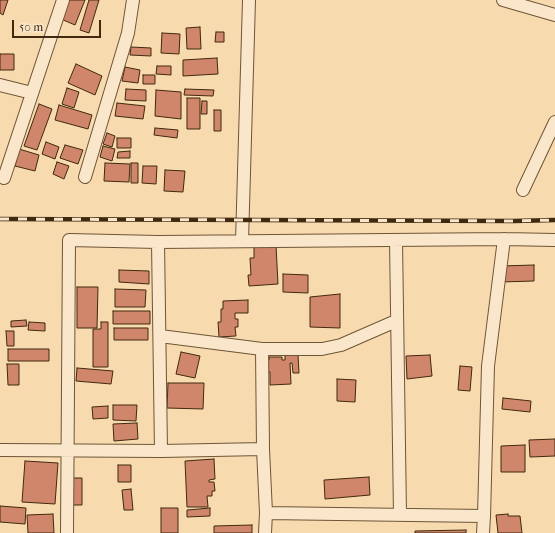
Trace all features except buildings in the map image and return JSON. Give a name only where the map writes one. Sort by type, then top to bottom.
[{"type":"street","points":[[4,178],[63,0]]},
{"type":"street","points":[[85,177],[128,33],[133,0]]},
{"type":"street","points":[[242,241],[249,0]]},
{"type":"street","points":[[503,0],[555,16]]},
{"type":"street","points":[[0,85],[32,93]]},
{"type":"street","points":[[523,190],[555,122]]},
{"type":"street","points":[[67,533],[69,240],[158,242],[504,239],[555,240]]},
{"type":"street","points":[[483,533],[488,366],[504,239]]},
{"type":"street","points":[[396,240],[400,515]]},
{"type":"street","points":[[158,242],[161,451]]},
{"type":"street","points":[[160,336],[262,349],[322,349],[333,347],[396,321]]},
{"type":"street","points":[[262,349],[263,449],[266,513],[265,533]]},
{"type":"street","points":[[0,450],[161,451],[263,449]]},
{"type":"street","points":[[266,513],[484,516]]},
{"type":"railway","points":[[0,219],[555,220]]}]
